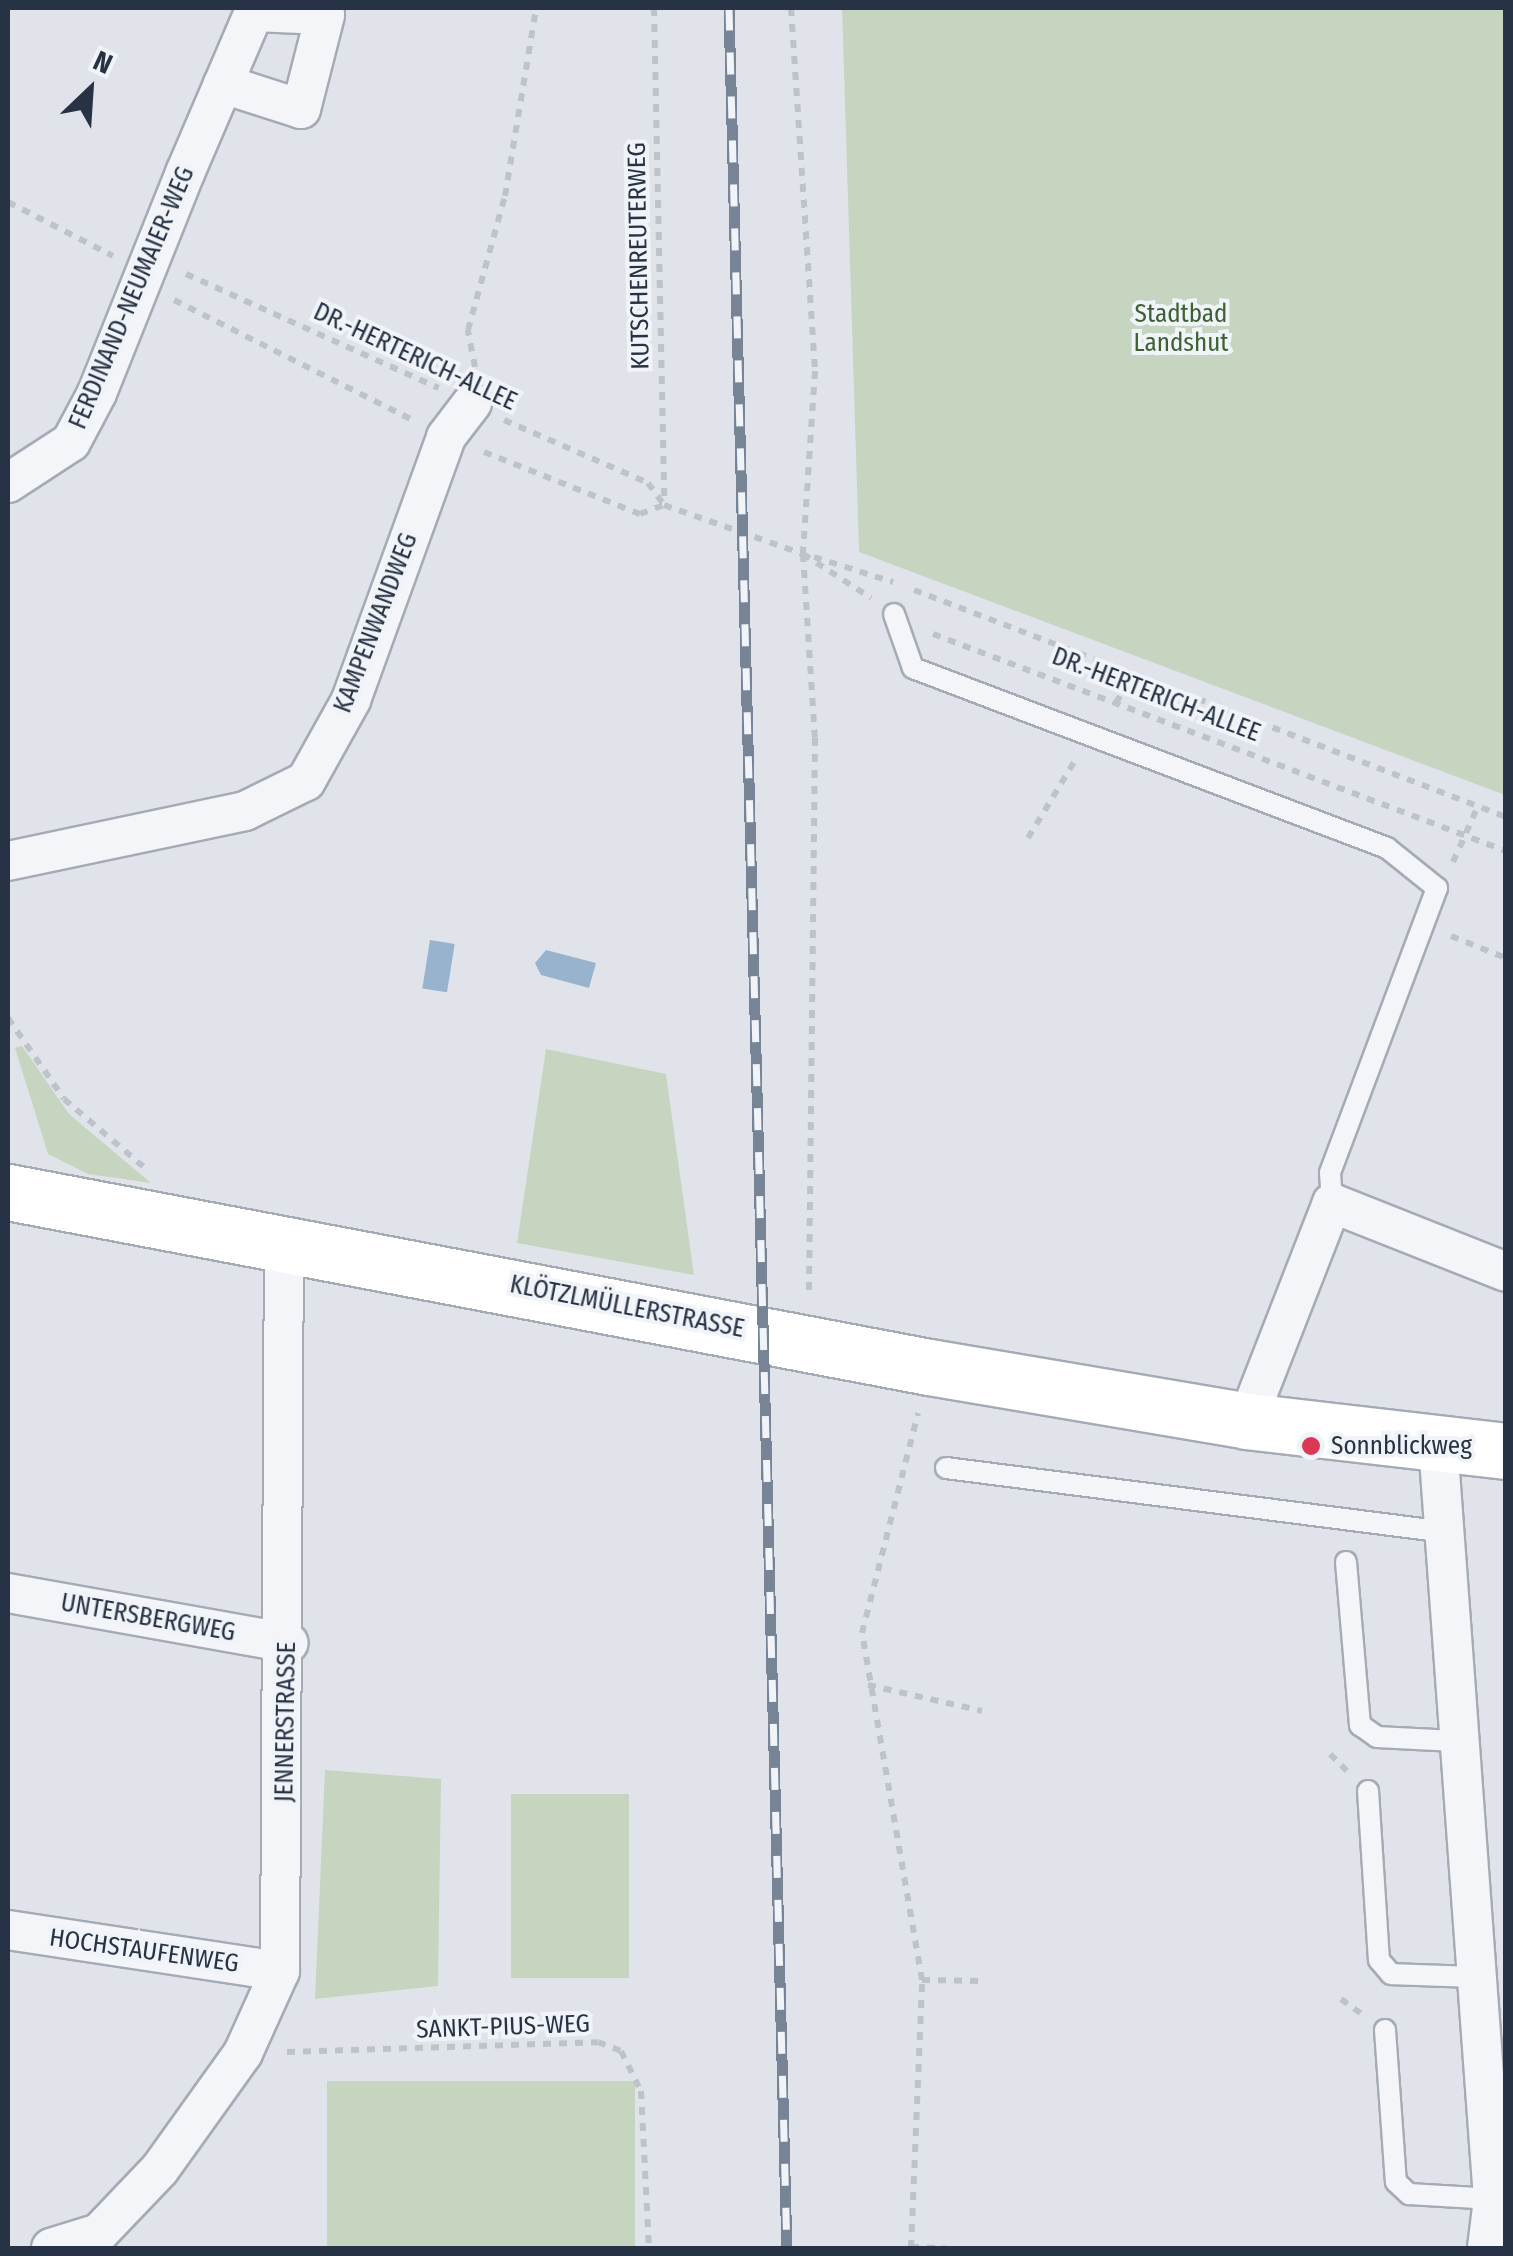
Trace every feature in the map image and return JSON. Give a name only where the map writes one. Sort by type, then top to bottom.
[{"type":"street","name":"FERDINAND-NEUMAIER-WEG","points":[[8,483],[71,442],[148,274],[223,84]]},
{"type":"street","name":"KAMPENWANDWEG","points":[[8,861],[245,811],[306,782],[352,700],[446,437],[472,403]]},
{"type":"street","name":"KLÖTZLMÜLLERSTRASSE","points":[[8,1192],[284,1241],[929,1367],[1246,1421],[1506,1451]]},
{"type":"street","points":[[1246,1421],[1332,1203],[1506,1272]]},
{"type":"street","name":"JENNERSTRASSE","points":[[51,2248],[99,2233],[160,2169],[243,2053],[280,1971],[288,1644],[284,1241]]},
{"type":"street","points":[[1438,1444],[1440,1531],[1479,1977],[1493,2199],[1487,2248]]},
{"type":"street","name":"UNTERSBERGWEG","points":[[8,1594],[288,1644]]},
{"type":"street","name":"HOCHSTAUFENWEG","points":[[8,1930],[280,1971]]},
{"type":"lane","points":[[894,614],[913,668],[1387,848],[1437,888],[1430,927],[1330,1174],[1332,1203]]},
{"type":"lane","points":[[946,1468],[1440,1531]]},
{"type":"lane","points":[[1346,1562],[1360,1725],[1376,1737],[1456,1741]]},
{"type":"lane","points":[[1368,1791],[1379,1960],[1391,1974],[1479,1977]]},
{"type":"lane","points":[[1385,2030],[1396,2182],[1409,2194],[1493,2199]]},
{"type":"path","points":[[472,403],[479,385],[468,330],[505,196],[536,8]]},
{"type":"path","name":"KUTSCHENREUTERWEG","points":[[654,8],[664,504]]},
{"type":"path","points":[[791,8],[815,371],[803,554],[815,738],[810,1343]]},
{"type":"path","name":"DR.-HERTERICH-ALLEE","points":[[8,202],[148,274],[183,273],[648,483],[664,504],[1506,816]]},
{"type":"path","points":[[148,274],[165,295],[446,437],[640,514],[664,504]]},
{"type":"path","name":"DR.-HERTERICH-ALLEE","points":[[803,554],[894,614],[1506,852]]},
{"type":"path","points":[[1437,888],[1468,837],[1478,806]]},
{"type":"path","points":[[1430,927],[1506,958]]},
{"type":"path","points":[[8,1018],[64,1099],[158,1177]]},
{"type":"path","points":[[929,1367],[872,1567],[862,1633],[922,1980],[910,2248],[945,2248]]},
{"type":"path","points":[[868,1685],[982,1711]]},
{"type":"path","points":[[922,1980],[982,1981]]},
{"type":"path","name":"SANKT-PIUS-WEG","points":[[243,2053],[598,2042],[621,2052],[641,2091],[649,2248]]},
{"type":"green space","name":"Stadtbad Landshut","points":[[842,8],[1505,8],[1505,795],[859,552]]},
{"type":"green space","points":[[22,1046],[69,1114],[151,1183],[88,1174],[48,1154],[15,1048]]},
{"type":"green space","points":[[546,1049],[666,1074],[694,1275],[517,1243]]},
{"type":"green space","points":[[325,1770],[441,1779],[438,1986],[315,1999]]},
{"type":"green space","points":[[511,1794],[629,1794],[629,1978],[511,1978]]},
{"type":"green space","points":[[327,2081],[635,2081],[635,2248],[327,2248]]},
{"type":"water","points":[[430,940],[455,944],[447,992],[422,988]]},
{"type":"water","points":[[546,950],[596,963],[589,988],[541,975],[535,963]]},
{"type":"railway","points":[[729,8],[787,2248]]},
{"type":"place","name":"Sonnblickweg","points":[[1311,1446]]}]
